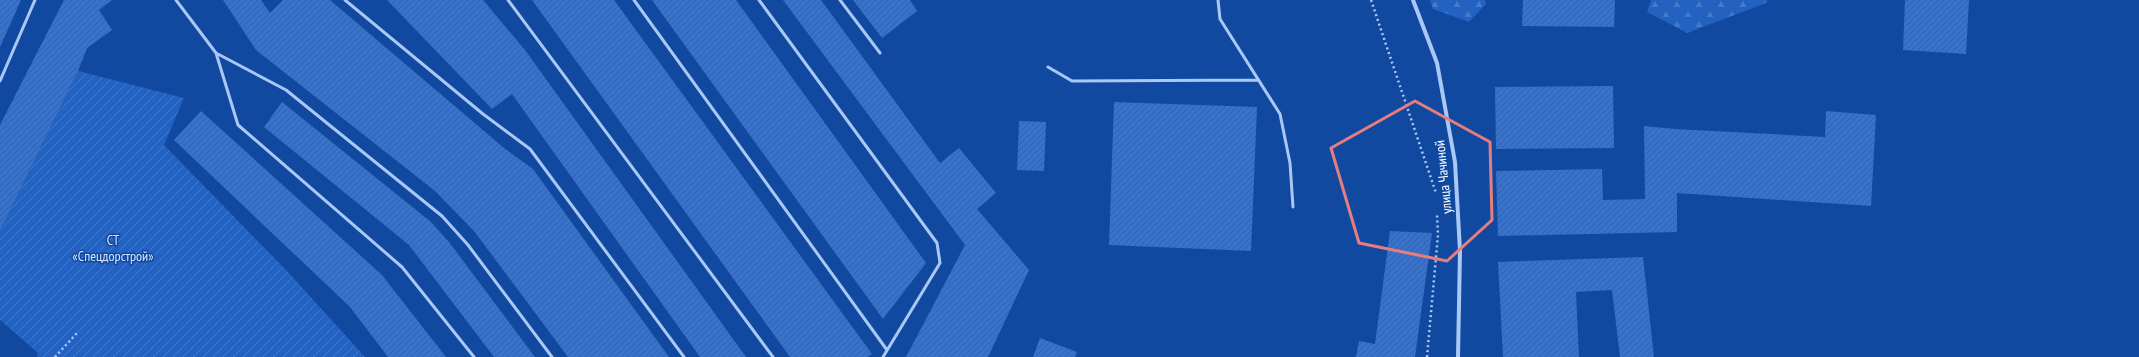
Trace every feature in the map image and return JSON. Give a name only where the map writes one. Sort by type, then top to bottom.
[{"type":"street","name":"улица Чачиной","points":[[1413,0],[1437,63],[1455,162],[1460,251],[1458,357]]},
{"type":"lane","points":[[0,81],[35,0]]},
{"type":"lane","points":[[176,0],[216,53],[238,125],[402,267],[474,357]]},
{"type":"lane","points":[[345,0],[483,114],[530,149],[684,357]]},
{"type":"lane","points":[[508,0],[773,357]]},
{"type":"lane","points":[[634,0],[887,350]]},
{"type":"lane","points":[[759,0],[937,243],[940,263],[884,357]]},
{"type":"lane","points":[[840,0],[880,53]]},
{"type":"lane","points":[[1218,0],[1220,20],[1280,114],[1290,163],[1293,207]]},
{"type":"lane","points":[[216,53],[286,90],[442,216],[468,245],[552,357]]},
{"type":"lane","points":[[1048,67],[1072,81],[1258,80]]},
{"type":"path","points":[[1371,0],[1436,192],[1437,200]]},
{"type":"path","points":[[1427,357],[1438,235],[1437,207]]},
{"type":"path","points":[[55,357],[78,332]]},
{"type":"highlighted area","points":[[1415,101],[1490,142],[1492,220],[1447,261],[1359,243],[1331,148]]},
{"type":"green space","points":[[1430,0],[1485,0],[1486,4],[1469,22],[1433,9]]},
{"type":"green space","points":[[1651,0],[1768,0],[1766,3],[1687,33],[1647,12]]},
{"type":"green space","name":"СТ «Спецдорстрой»","points":[[78,71],[184,98],[164,145],[287,271],[365,357],[37,357],[38,353],[0,320],[0,231]]},
{"type":"building","points":[[0,0],[21,0],[0,47]]},
{"type":"building","points":[[64,0],[112,0],[99,10],[112,30],[87,48],[78,71],[0,231],[0,125]]},
{"type":"building","points":[[223,0],[261,0],[270,13],[283,0],[330,0],[504,148],[533,169],[669,357],[568,357],[474,231],[435,191],[256,50]]},
{"type":"building","points":[[387,0],[483,0],[525,50],[746,357],[700,357],[512,94],[492,109]]},
{"type":"building","points":[[532,0],[614,0],[872,354],[868,357],[790,357]]},
{"type":"building","points":[[652,0],[736,0],[926,263],[883,319]]},
{"type":"building","points":[[783,0],[821,0],[940,163],[959,148],[996,193],[977,209],[1029,270],[988,357],[906,357],[965,245]]},
{"type":"building","points":[[853,0],[910,0],[917,11],[882,38]]},
{"type":"building","points":[[1523,0],[1615,0],[1614,27],[1522,26]]},
{"type":"building","points":[[1905,0],[1969,0],[1966,54],[1903,50]]},
{"type":"building","points":[[1613,86],[1614,148],[1496,149],[1495,87]]},
{"type":"building","points":[[282,102],[431,222],[449,242],[535,357],[494,357],[409,245],[264,127]]},
{"type":"building","points":[[1114,102],[1257,107],[1251,251],[1109,245]]},
{"type":"building","points":[[201,111],[382,275],[446,357],[388,357],[350,307],[174,140]]},
{"type":"building","points":[[1826,111],[1876,115],[1871,206],[1677,193],[1677,232],[1498,236],[1496,171],[1602,169],[1603,200],[1645,199],[1644,126],[1825,137]]},
{"type":"building","points":[[1019,121],[1046,122],[1044,171],[1017,170]]},
{"type":"building","points":[[1390,231],[1432,233],[1415,357],[1356,357],[1359,341],[1375,344]]},
{"type":"building","points":[[1643,257],[1654,357],[1620,357],[1612,290],[1576,292],[1579,357],[1503,357],[1498,262]]},
{"type":"building","points":[[1040,338],[1077,352],[1075,357],[1033,357]]}]
